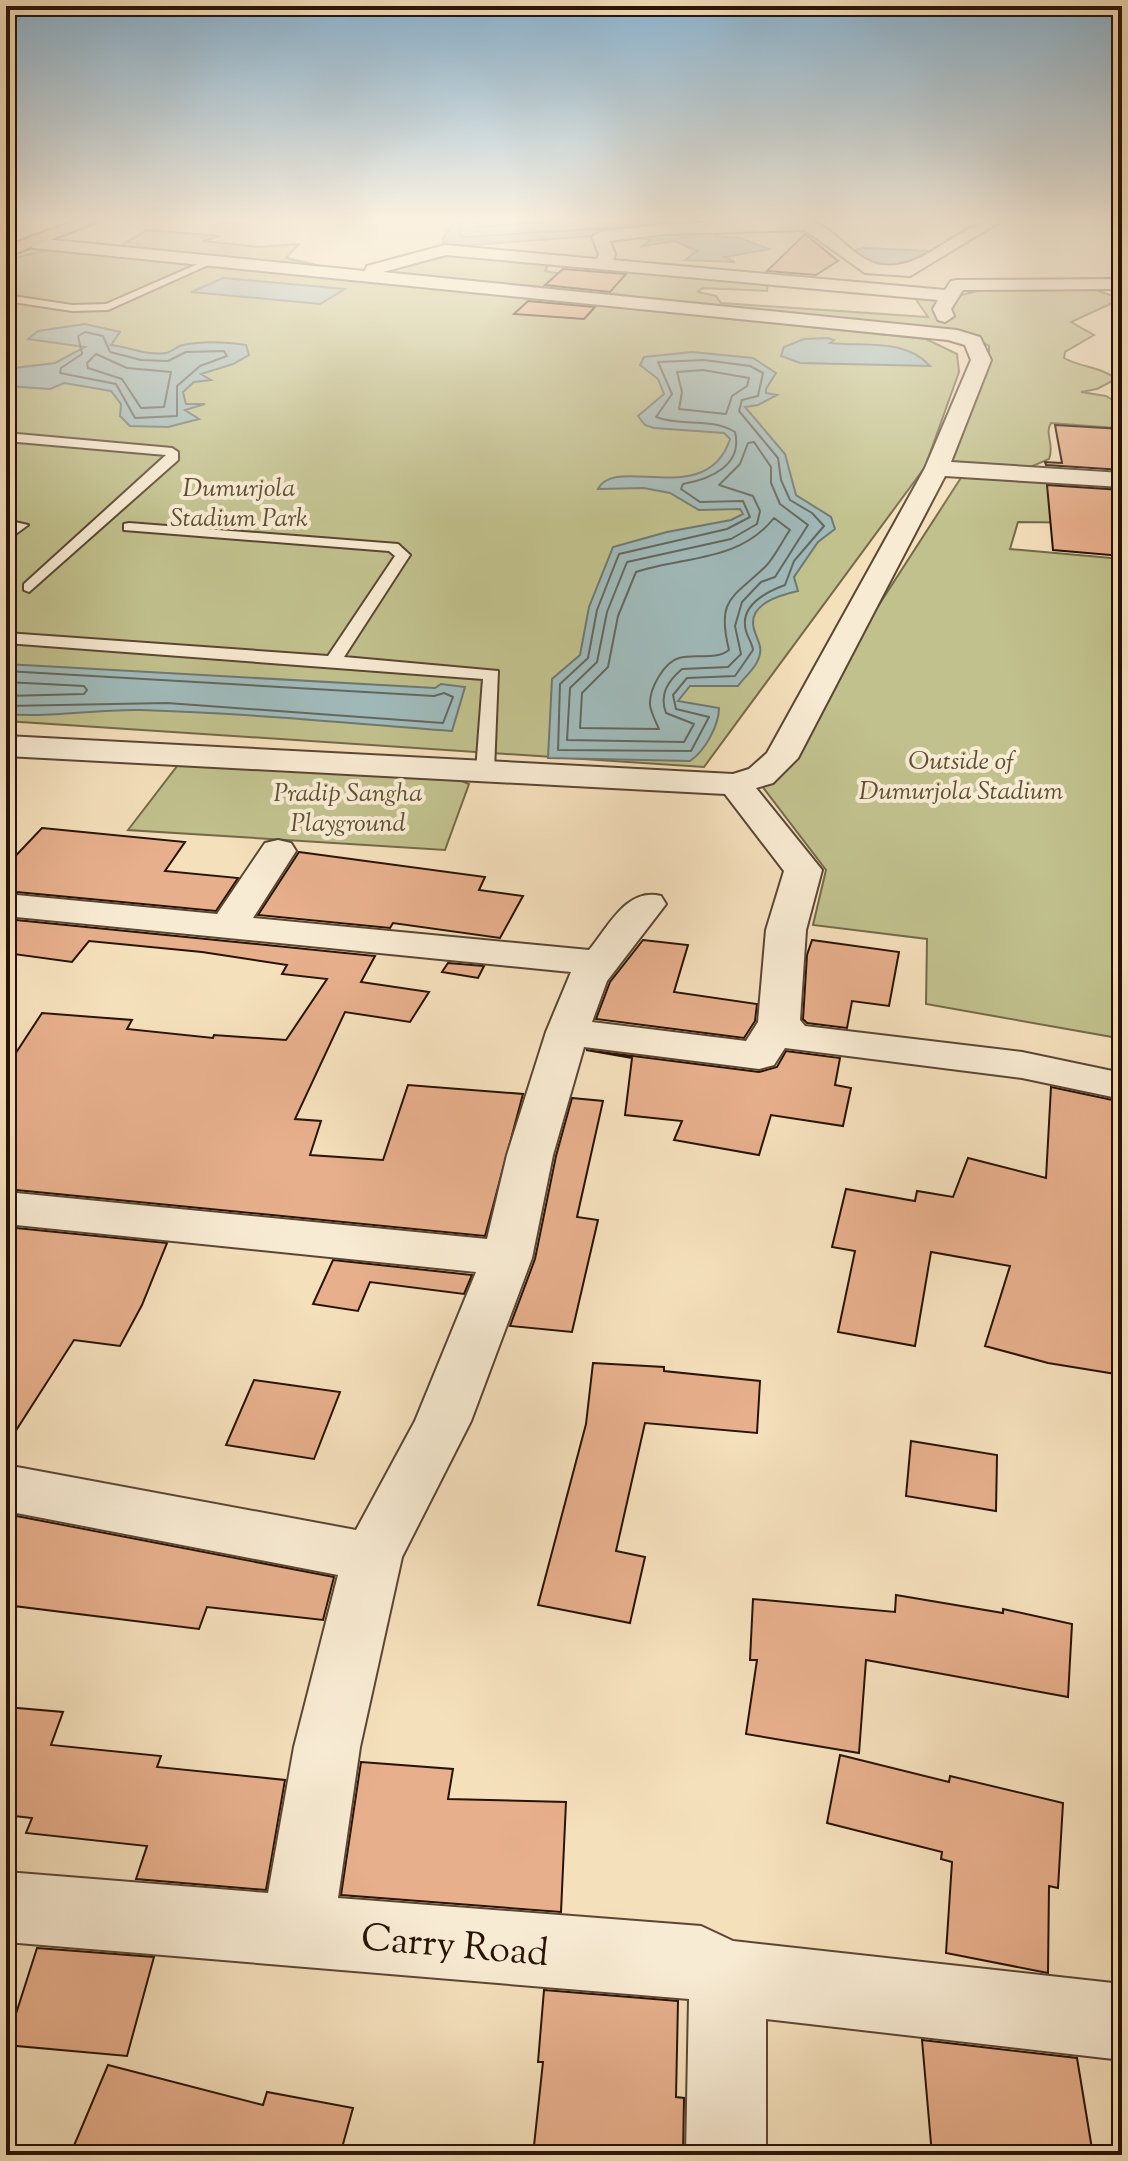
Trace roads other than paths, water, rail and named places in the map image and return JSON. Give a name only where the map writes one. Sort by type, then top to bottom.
[{"type":"street","points":[[6,746],[735,784],[761,776],[781,758],[937,468],[981,360],[973,341],[950,334],[811,321]]},
{"type":"street","points":[[946,321],[950,334]]},
{"type":"street","points":[[937,468],[1122,480]]},
{"type":"street","points":[[567,1032],[759,1056],[779,1022],[786,930],[803,870],[735,784]]},
{"type":"street","points":[[228,927],[278,851]]},
{"type":"street","points":[[297,1931],[327,1747],[372,1557],[443,1421],[507,1258],[530,1155],[567,1032],[587,979],[647,904]]},
{"type":"street","points":[[6,905],[597,963]]},
{"type":"street","points":[[779,1022],[792,1037],[1022,1065],[1122,1086]]},
{"type":"street","points":[[6,1208],[507,1258]]},
{"type":"street","points":[[6,1488],[372,1557]]},
{"type":"street","name":"Carry Road","points":[[6,1907],[701,1963],[722,1977],[1122,2022]]},
{"type":"street","points":[[722,1977],[729,2004],[726,2155]]},
{"type":"lane","points":[[6,437],[172,452],[172,460],[29,587]]},
{"type":"lane","points":[[6,524],[21,525],[6,537]]},
{"type":"lane","points":[[129,527],[393,547],[403,555],[333,661]]},
{"type":"lane","points":[[6,638],[492,675],[485,771]]},
{"type":"water","points":[[85,324],[120,332],[111,345],[145,352],[166,353],[183,345],[214,342],[246,345],[249,355],[233,364],[201,374],[211,380],[194,382],[183,392],[186,404],[205,404],[185,410],[199,419],[168,427],[130,426],[120,416],[121,404],[111,391],[64,383],[50,389],[6,386],[6,369],[55,363],[85,347],[28,339],[38,331]]},
{"type":"water","points":[[804,339],[834,340],[830,343],[896,347],[920,357],[930,366],[800,363],[781,356],[784,347]]},
{"type":"water","points":[[692,352],[753,358],[776,373],[766,393],[777,395],[758,405],[745,407],[785,454],[796,495],[831,517],[835,529],[818,542],[794,577],[798,591],[767,602],[755,613],[754,629],[760,655],[738,686],[690,686],[678,701],[719,708],[710,737],[690,761],[548,758],[552,679],[580,655],[589,607],[613,547],[667,532],[731,520],[743,514],[740,509],[699,510],[670,493],[644,488],[598,489],[608,480],[623,476],[683,477],[702,472],[718,460],[730,439],[724,433],[654,428],[645,425],[638,416],[664,394],[658,379],[640,365],[644,357]]},
{"type":"water","points":[[6,664],[435,688],[441,684],[465,687],[452,731],[179,711],[123,710],[23,715],[6,714]]},
{"type":"park label","name":"Dumurjola Stadium Park","points":[[239,502]]},
{"type":"park label","name":"Outside of Dumurjola Stadium","points":[[961,775]]},
{"type":"park label","name":"Pradip Sangha Playground","points":[[348,807]]}]
